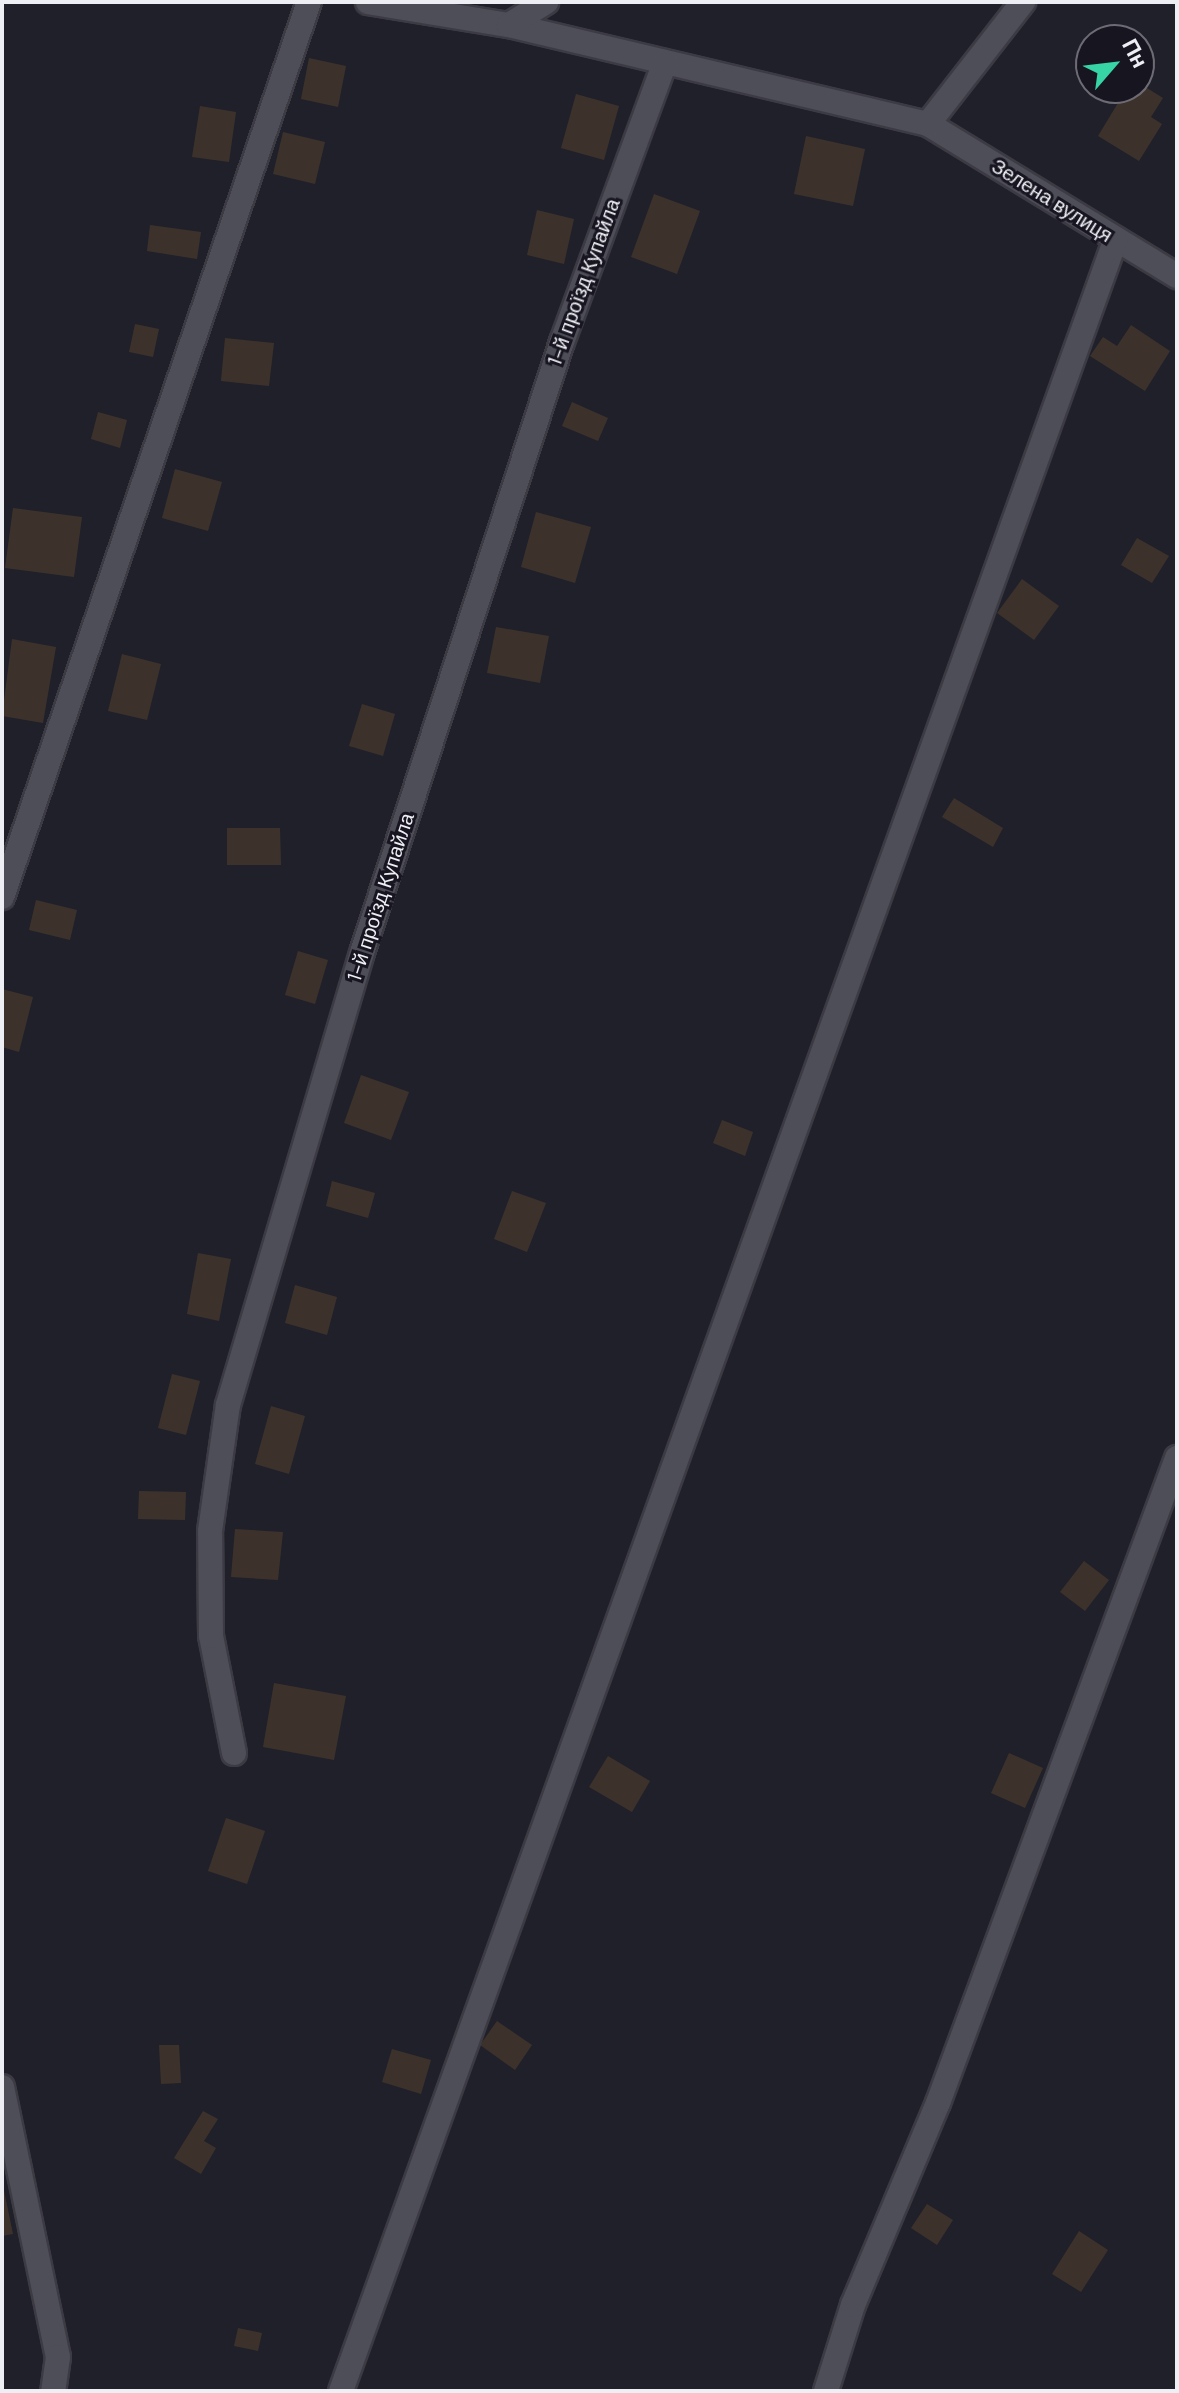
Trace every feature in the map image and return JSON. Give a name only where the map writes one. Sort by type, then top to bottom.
[{"type":"street","points":[[2,897],[309,2]]},
{"type":"street","name":"Зелена вулиця","points":[[368,2],[509,25],[928,124],[1115,241],[1177,276]]},
{"type":"street","points":[[509,25],[546,2]]},
{"type":"street","points":[[928,124],[1023,2]]},
{"type":"street","name":"1-й проїзд Купайла","points":[[234,1753],[211,1636],[210,1531],[228,1405],[362,953],[562,342],[665,62]]},
{"type":"street","points":[[341,2391],[1115,241]]},
{"type":"street","points":[[826,2391],[853,2305],[938,2103],[1177,1458]]},
{"type":"street","points":[[2,2087],[58,2357],[53,2391]]},
{"type":"building","points":[[309,58],[346,66],[338,107],[301,99]]},
{"type":"building","points":[[1155,93],[1163,98],[1151,117],[1162,124],[1139,161],[1098,136],[1117,104],[1155,104]]},
{"type":"building","points":[[576,94],[619,106],[604,160],[561,148]]},
{"type":"building","points":[[200,106],[236,112],[229,162],[192,157]]},
{"type":"building","points":[[283,132],[325,142],[315,184],[273,174]]},
{"type":"building","points":[[806,136],[865,149],[853,206],[794,194]]},
{"type":"building","points":[[654,194],[700,211],[677,274],[631,257]]},
{"type":"building","points":[[537,210],[574,219],[564,264],[527,255]]},
{"type":"building","points":[[150,225],[201,232],[197,259],[147,251]]},
{"type":"building","points":[[135,324],[159,329],[153,357],[129,352]]},
{"type":"building","points":[[1131,325],[1170,351],[1145,391],[1090,356],[1103,337],[1117,346]]},
{"type":"building","points":[[225,338],[274,343],[269,386],[221,381]]},
{"type":"building","points":[[572,402],[608,418],[598,441],[562,426]]},
{"type":"building","points":[[98,412],[127,420],[120,448],[91,439]]},
{"type":"building","points":[[175,469],[222,482],[208,531],[162,518]]},
{"type":"building","points":[[13,508],[82,517],[74,577],[5,568]]},
{"type":"building","points":[[536,512],[591,527],[575,583],[521,567]]},
{"type":"building","points":[[1137,538],[1169,556],[1152,583],[1121,565]]},
{"type":"building","points":[[1022,579],[1059,606],[1034,640],[997,613]]},
{"type":"building","points":[[496,627],[549,636],[540,683],[487,673]]},
{"type":"building","points":[[12,639],[56,647],[43,723],[2,716]]},
{"type":"building","points":[[122,654],[161,664],[147,720],[108,711]]},
{"type":"building","points":[[362,704],[395,714],[383,756],[349,746]]},
{"type":"building","points":[[954,798],[1003,828],[993,847],[942,817]]},
{"type":"building","points":[[227,828],[280,828],[281,865],[227,865]]},
{"type":"building","points":[[36,900],[77,910],[70,940],[29,930]]},
{"type":"building","points":[[298,951],[328,960],[315,1004],[285,995]]},
{"type":"building","points":[[2,989],[33,997],[19,1052],[2,1047]]},
{"type":"building","points":[[361,1075],[409,1092],[391,1140],[344,1123]]},
{"type":"building","points":[[722,1120],[753,1132],[745,1156],[713,1143]]},
{"type":"building","points":[[332,1181],[375,1193],[368,1218],[326,1206]]},
{"type":"building","points":[[512,1191],[546,1203],[527,1252],[494,1239]]},
{"type":"building","points":[[198,1253],[231,1259],[219,1321],[187,1314]]},
{"type":"building","points":[[295,1285],[337,1297],[327,1335],[285,1323]]},
{"type":"building","points":[[172,1374],[200,1381],[186,1435],[158,1428]]},
{"type":"building","points":[[271,1406],[305,1416],[289,1474],[255,1464]]},
{"type":"building","points":[[139,1491],[186,1492],[185,1520],[138,1519]]},
{"type":"building","points":[[235,1529],[283,1532],[278,1580],[231,1577]]},
{"type":"building","points":[[1084,1561],[1109,1580],[1085,1611],[1060,1592]]},
{"type":"building","points":[[274,1683],[346,1696],[334,1760],[263,1747]]},
{"type":"building","points":[[1009,1753],[1043,1768],[1025,1808],[991,1793]]},
{"type":"building","points":[[608,1756],[650,1781],[632,1812],[589,1787]]},
{"type":"building","points":[[226,1818],[265,1831],[247,1884],[208,1871]]},
{"type":"building","points":[[497,2021],[532,2045],[515,2070],[480,2045]]},
{"type":"building","points":[[159,2045],[179,2045],[181,2083],[161,2084]]},
{"type":"building","points":[[392,2049],[431,2060],[421,2094],[382,2082]]},
{"type":"building","points":[[203,2111],[218,2119],[204,2141],[216,2148],[201,2174],[174,2158]]},
{"type":"building","points":[[2,2181],[13,2234],[2,2236]]},
{"type":"building","points":[[927,2204],[953,2220],[937,2245],[911,2228]]},
{"type":"building","points":[[1079,2231],[1108,2250],[1081,2292],[1052,2274]]},
{"type":"building","points":[[238,2328],[262,2333],[258,2351],[234,2346]]}]
